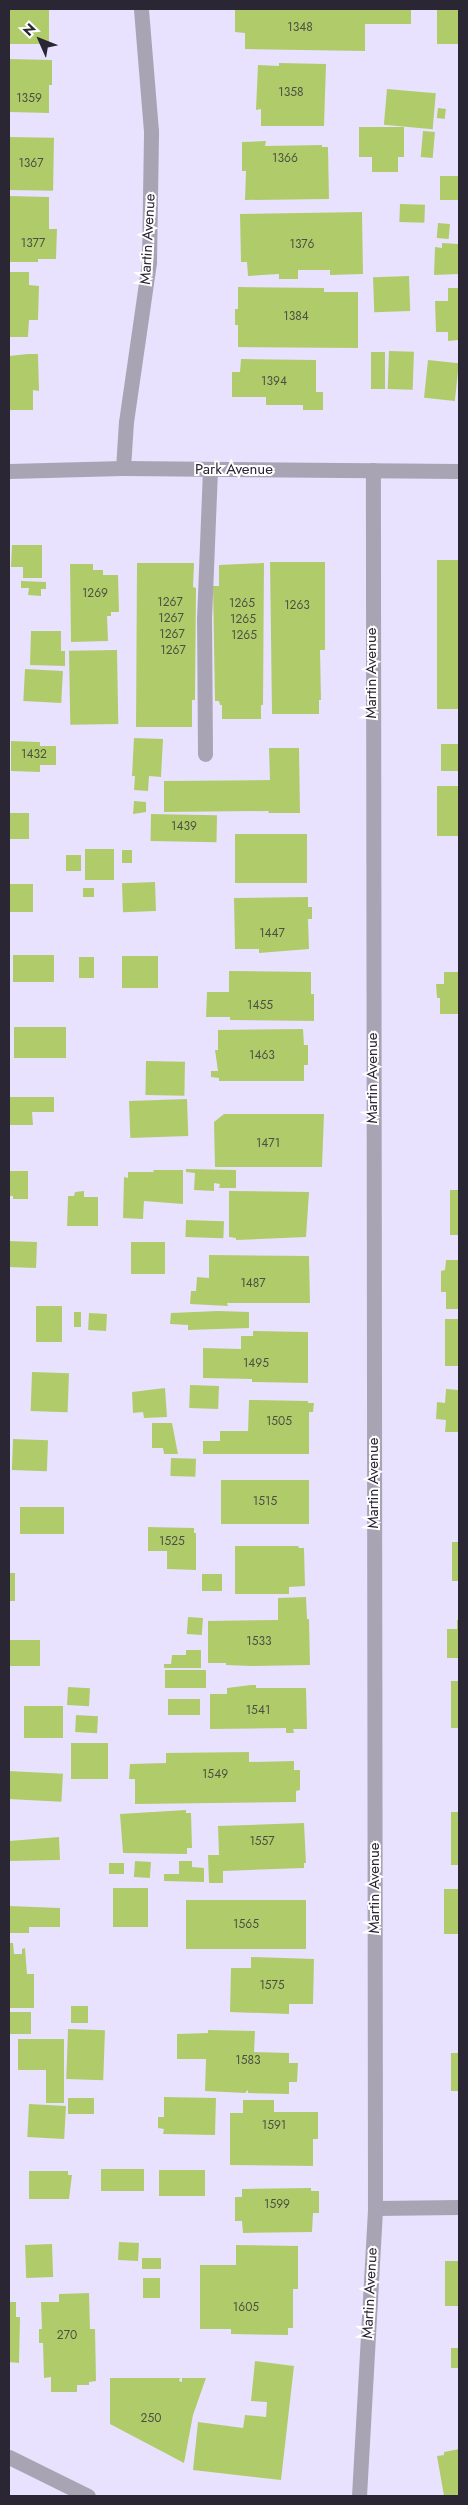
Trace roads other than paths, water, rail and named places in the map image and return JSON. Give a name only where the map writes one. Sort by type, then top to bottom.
[{"type":"street","name":"Martin Avenue","points":[[123,468],[126,422],[150,262],[151,130],[141,9]]},
{"type":"street","name":"Park Avenue","points":[[9,471],[123,468],[459,471]]},
{"type":"street","points":[[205,754],[204,619],[210,470]]},
{"type":"street","name":"Martin Avenue","points":[[359,2496],[375,2208],[372,470]]},
{"type":"street","points":[[375,2208],[459,2207]]},
{"type":"street","points":[[9,2457],[88,2496]]}]
